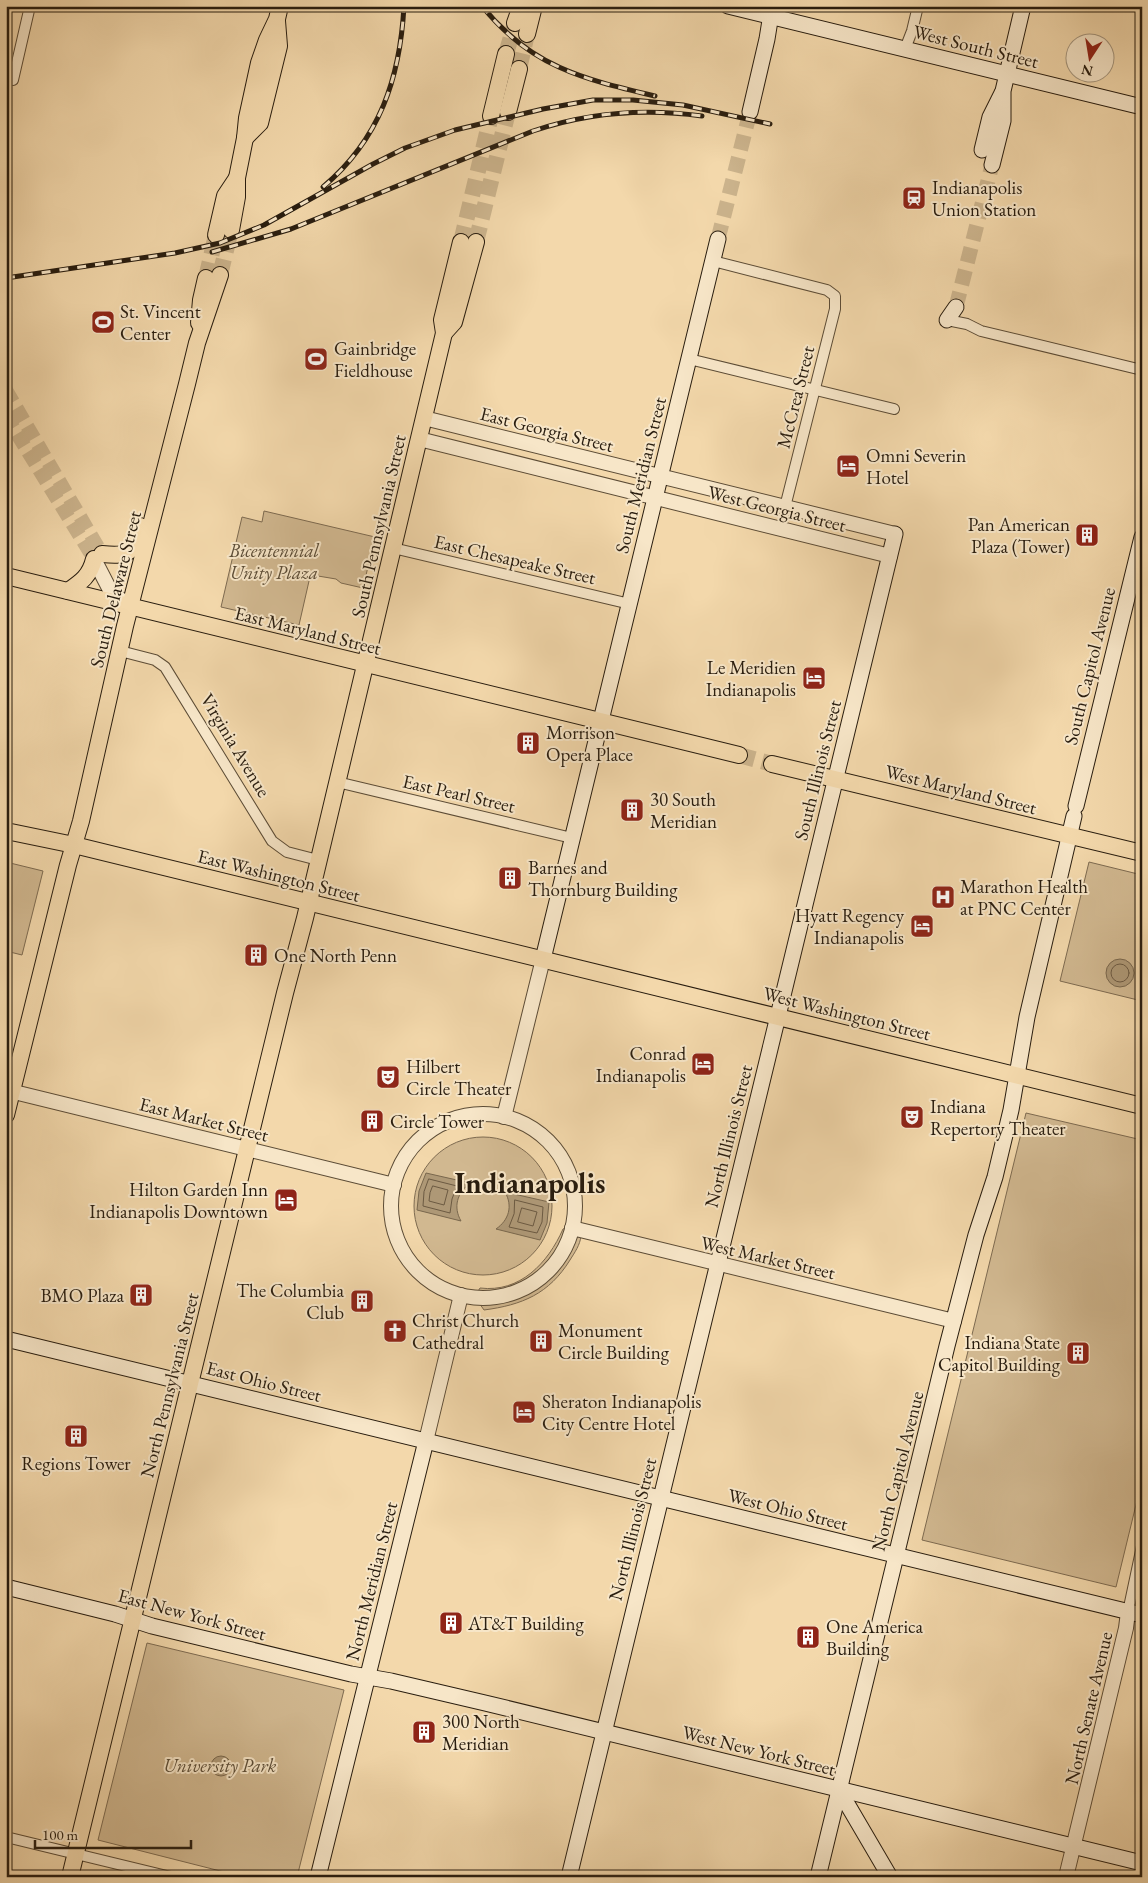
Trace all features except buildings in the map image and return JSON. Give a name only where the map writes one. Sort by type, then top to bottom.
[{"type":"main road","points":[[521,6],[521,29],[534,6]]},
{"type":"main road","name":"West South Street","points":[[728,6],[771,12],[1006,75],[1142,107]]},
{"type":"main road","points":[[992,165],[1003,121],[1003,91],[1006,75],[1023,6]]},
{"type":"main road","points":[[750,112],[771,12]]},
{"type":"main road","points":[[224,232],[225,196],[236,178],[245,138],[246,118],[259,63],[278,13]]},
{"type":"main road","points":[[491,116],[506,54]]},
{"type":"main road","points":[[508,112],[519,69]]},
{"type":"main road","points":[[982,150],[990,117],[1003,91]]},
{"type":"main road","name":"South Meridian Street","points":[[601,722],[718,238]]},
{"type":"main road","name":"South Pennsylvania Street","points":[[308,902],[444,334],[442,320],[468,242]]},
{"type":"main road","name":"South Delaware Street","points":[[6,1115],[9,1091],[81,821],[130,607],[197,343],[200,300],[213,276]]},
{"type":"main road","points":[[68,591],[86,577],[98,557],[120,555],[130,552],[133,548],[147,502],[170,450]]},
{"type":"main road","name":"South Illinois Street","points":[[778,1017],[895,534]]},
{"type":"main road","name":"South Capitol Avenue","points":[[1017,1075],[1027,1017],[1142,537]]},
{"type":"main road","name":"East Maryland Street","points":[[6,576],[601,722]]},
{"type":"main road","points":[[543,959],[601,722],[739,755]]},
{"type":"main road","name":"West Maryland Street","points":[[772,764],[1142,853]]},
{"type":"main road","name":"East Washington Street","points":[[6,831],[74,845],[543,959]]},
{"type":"main road","name":"North Pennsylvania Street","points":[[70,1877],[308,902]]},
{"type":"main road","name":"West Washington Street","points":[[543,959],[1142,1106]]},
{"type":"main road","name":"North Illinois Street","points":[[569,1877],[778,1017]]},
{"type":"main road","name":"North Capitol Avenue","points":[[818,1877],[954,1321],[976,1235],[995,1177],[1011,1110],[1017,1075]]},
{"type":"main road","name":"East Ohio Street","points":[[6,1339],[426,1441]]},
{"type":"main road","name":"West Ohio Street","points":[[426,1441],[1135,1614]]},
{"type":"main road","name":"North Meridian Street","points":[[318,1877],[426,1441]]},
{"type":"main road","name":"East New York Street","points":[[6,1587],[115,1614],[132,1621],[368,1677]]},
{"type":"main road","name":"West New York Street","points":[[368,1677],[466,1699],[1142,1863]]},
{"type":"main road","points":[[839,1790],[890,1877]]},
{"type":"street","points":[[10,79],[30,6]]},
{"type":"street","points":[[905,49],[918,6]]},
{"type":"street","name":"McCrea Street","points":[[713,261],[827,290],[836,296],[835,310],[785,507]]},
{"type":"street","points":[[951,313],[981,331],[1142,370]]},
{"type":"street","points":[[689,360],[894,410]]},
{"type":"street","name":"East Georgia Street","points":[[424,418],[661,476]]},
{"type":"street","points":[[419,439],[656,497]]},
{"type":"street","name":"West Georgia Street","points":[[661,476],[895,534]]},
{"type":"street","name":"West Georgia Street","points":[[656,497],[890,556]]},
{"type":"street","name":"East Chesapeake Street","points":[[393,548],[630,604]]},
{"type":"street","points":[[98,557],[110,590],[130,607]]},
{"type":"street","name":"Virginia Avenue","points":[[120,651],[155,660],[166,667],[272,841],[287,852],[318,860]]},
{"type":"street","name":"East Pearl Street","points":[[337,782],[572,838]]},
{"type":"street","points":[[504,1118],[543,959]]},
{"type":"street","name":"East Market Street","points":[[9,1091],[394,1185]]},
{"type":"street","points":[[488,1115],[504,1118],[522,1124],[537,1132],[562,1159],[574,1192],[575,1210],[572,1228],[567,1244],[559,1259],[548,1271],[531,1284],[509,1294],[493,1298],[461,1295],[443,1289],[428,1280],[414,1267],[404,1253],[396,1237],[392,1220],[391,1202],[394,1185],[400,1167],[409,1152],[422,1138],[436,1128],[453,1120],[470,1116],[488,1115]]},
{"type":"street","name":"West Market Street","points":[[572,1228],[954,1321]]},
{"type":"street","name":"North Meridian Street","points":[[426,1441],[461,1295]]},
{"type":"street","name":"North Senate Avenue","points":[[1066,1877],[1124,1638],[1135,1614],[1142,1546]]},
{"type":"street","points":[[6,1837],[171,1877]]},
{"type":"green space","name":"Bicentennial Unity Plaza","points":[[264,511],[375,537],[363,588],[341,583],[336,579],[312,575],[299,625],[221,607],[242,517],[262,522]]},
{"type":"green space","points":[[6,862],[43,871],[22,955],[6,951]]},
{"type":"green space","points":[[1089,862],[1142,875],[1142,1001],[1060,981]]},
{"type":"green space","points":[[1026,1113],[1142,1140],[1142,1480],[1116,1587],[922,1540]]},
{"type":"green space","points":[[483,1137],[509,1142],[532,1157],[547,1180],[552,1206],[547,1232],[532,1255],[509,1270],[483,1275],[457,1270],[434,1255],[419,1232],[414,1206],[419,1180],[434,1157],[457,1142]]},
{"type":"green space","points":[[568,1227],[581,1236],[570,1260],[553,1281],[544,1289],[522,1301],[484,1310],[477,1300],[477,1293],[480,1288],[508,1286],[531,1273],[541,1264],[557,1242],[563,1229]]},
{"type":"green space","name":"University Park","points":[[147,1643],[344,1690],[297,1877],[244,1877],[98,1840]]},
{"type":"water","points":[[1120,959],[1130,963],[1134,973],[1130,983],[1120,987],[1110,983],[1106,973],[1110,963]]},
{"type":"water","points":[[426,1173],[470,1183],[462,1191],[458,1200],[457,1211],[461,1221],[417,1210],[419,1191]]},
{"type":"water","points":[[505,1192],[549,1202],[547,1223],[540,1240],[496,1229],[507,1217],[509,1202]]},
{"type":"water","points":[[221,1756],[228,1759],[231,1766],[228,1773],[221,1776],[214,1773],[211,1766],[214,1759]]},
{"type":"tunnel","points":[[506,54],[515,23]]},
{"type":"tunnel","points":[[519,69],[527,34]]},
{"type":"tunnel","points":[[476,242],[508,112]]},
{"type":"tunnel","points":[[718,239],[750,112]]},
{"type":"tunnel","points":[[461,242],[491,116]]},
{"type":"tunnel","points":[[956,307],[992,165]]},
{"type":"tunnel","points":[[220,275],[231,230]]},
{"type":"tunnel","points":[[206,278],[216,235]]},
{"type":"tunnel","points":[[6,390],[102,554]]},
{"type":"tunnel","points":[[6,416],[94,559]]},
{"type":"tunnel","points":[[739,755],[772,764]]},
{"type":"railway","points":[[323,187],[359,149],[373,128],[383,106],[398,58],[404,6]]},
{"type":"railway","points":[[482,6],[501,27],[520,43],[539,57],[560,68],[604,83],[655,96]]},
{"type":"railway","points":[[6,278],[175,253],[220,243],[264,225],[405,148],[455,130],[543,109],[593,100],[633,100],[683,105],[770,124]]},
{"type":"railway","points":[[212,252],[291,229],[533,131],[554,125],[617,113],[659,112],[702,116]]},
{"type":"place","name":"Indianapolis Union Station","points":[[914,198]]},
{"type":"place","name":"St. Vincent Center","points":[[103,322]]},
{"type":"place","name":"Gainbridge Fieldhouse","points":[[316,359]]},
{"type":"place","name":"Omni Severin Hotel","points":[[848,466]]},
{"type":"place","name":"Pan American Plaza (Tower)","points":[[1087,535]]},
{"type":"place","name":"Le Meridien Indianapolis","points":[[814,678]]},
{"type":"place","name":"Morrison Opera Place","points":[[528,743]]},
{"type":"place","name":"30 South Meridian","points":[[632,810]]},
{"type":"place","name":"Barnes and Thornburg Building","points":[[510,878]]},
{"type":"place","name":"Marathon Health at PNC Center","points":[[943,897]]},
{"type":"place","name":"Hyatt Regency Indianapolis","points":[[922,926]]},
{"type":"place","name":"One North Penn","points":[[256,955]]},
{"type":"place","name":"Conrad Indianapolis","points":[[703,1064]]},
{"type":"place","name":"Hilbert Circle Theater","points":[[388,1077]]},
{"type":"place","name":"Indiana Repertory Theater","points":[[912,1117]]},
{"type":"place","name":"Circle Tower","points":[[372,1121]]},
{"type":"place","name":"Hilton Garden Inn Indianapolis Downtown","points":[[286,1200]]},
{"type":"place","name":"BMO Plaza","points":[[141,1295]]},
{"type":"place","name":"The Columbia Club","points":[[362,1301]]},
{"type":"place","name":"Christ Church Cathedral","points":[[395,1331]]},
{"type":"place","name":"Monument Circle Building","points":[[541,1341]]},
{"type":"place","name":"Indiana State Capitol Building","points":[[1078,1353]]},
{"type":"place","name":"Sheraton Indianapolis City Centre Hotel","points":[[524,1412]]},
{"type":"place","name":"Regions Tower","points":[[76,1436]]},
{"type":"place","name":"AT&T Building","points":[[451,1623]]},
{"type":"place","name":"One America Building","points":[[808,1637]]},
{"type":"place","name":"300 North Meridian","points":[[424,1732]]},
{"type":"district","name":"Indianapolis","points":[[530,1183]]}]
